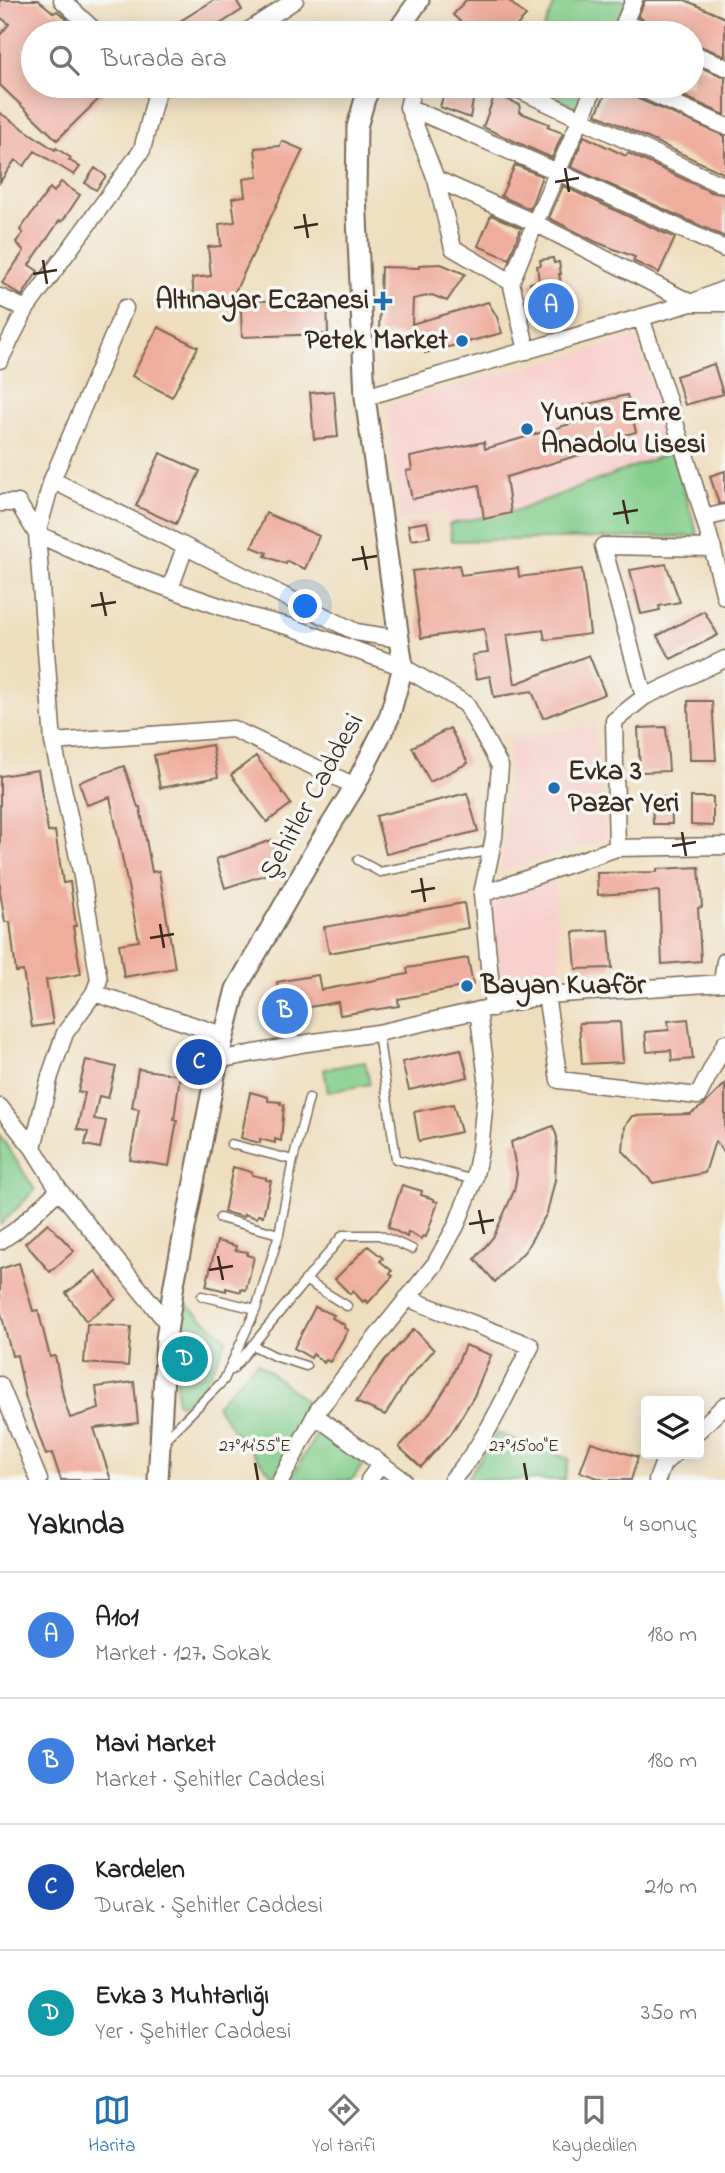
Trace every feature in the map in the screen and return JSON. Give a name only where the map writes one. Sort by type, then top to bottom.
[{"type":"street","points":[[62,0],[84,21]]},
{"type":"street","points":[[263,21],[295,0]]},
{"type":"street","points":[[406,21],[419,0]]},
{"type":"street","points":[[625,21],[635,0]]},
{"type":"street","points":[[704,58],[725,67]]},
{"type":"street","points":[[0,360],[26,309],[142,150],[155,98]]},
{"type":"street","name":"Şehitler Caddesi","points":[[158,1480],[166,1339],[174,1284],[223,1035],[236,989],[355,786],[389,718],[403,667],[365,397],[356,194],[357,127],[366,98]]},
{"type":"street","points":[[410,98],[408,107],[436,179],[453,248],[511,282]]},
{"type":"street","points":[[536,98],[725,185]]},
{"type":"street","points":[[527,351],[511,282],[534,223],[590,98]]},
{"type":"street","points":[[663,98],[725,125]]},
{"type":"street","points":[[408,107],[725,249]]},
{"type":"street","points":[[436,179],[534,223],[691,303],[725,303]]},
{"type":"street","points":[[365,397],[691,303],[725,289]]},
{"type":"street","points":[[0,297],[26,309]]},
{"type":"street","points":[[33,1148],[50,1076],[65,1033],[94,993],[99,980],[83,884],[53,742],[37,534],[52,480],[125,308]]},
{"type":"street","points":[[641,317],[704,518],[725,597]]},
{"type":"street","points":[[52,480],[356,632],[399,639]]},
{"type":"street","points":[[0,503],[18,503],[37,534],[119,570],[403,667],[466,704],[500,766],[492,850],[482,894],[487,1079],[480,1150],[474,1180],[456,1226],[435,1264],[316,1416],[281,1480]]},
{"type":"street","points":[[704,518],[725,513]]},
{"type":"street","points":[[644,696],[603,546],[713,548]]},
{"type":"street","points":[[170,589],[185,547]]},
{"type":"street","points":[[617,848],[614,721],[644,696],[725,659]]},
{"type":"street","points":[[53,742],[233,729],[355,786]]},
{"type":"street","points":[[482,894],[617,848],[725,846]]},
{"type":"street","points":[[218,1060],[306,1043],[378,1033],[546,995],[724,984],[725,961]]},
{"type":"street","points":[[94,993],[223,1035]]},
{"type":"street","points":[[546,995],[559,1080],[698,1096],[725,1044]]},
{"type":"street","points":[[0,1107],[33,1148],[59,1190],[169,1325]]},
{"type":"street","points":[[0,1241],[15,1231],[59,1190]]},
{"type":"street","points":[[407,1298],[531,1346],[487,1432],[468,1462],[452,1480]]},
{"type":"street","points":[[0,1385],[39,1480]]},
{"type":"street","points":[[704,1425],[725,1405]]},
{"type":"street","points":[[316,1416],[403,1480]]},
{"type":"street","points":[[657,1480],[663,1464],[668,1459]]},
{"type":"street","points":[[369,1480],[380,1465]]},
{"type":"lane","points":[[358,860],[380,872],[492,850]]},
{"type":"lane","points":[[378,1033],[396,1159],[474,1180]]},
{"type":"lane","points":[[224,1380],[256,1309],[279,1234],[293,1160],[309,1098]]},
{"type":"lane","points":[[231,1143],[293,1160]]},
{"type":"lane","points":[[220,1219],[279,1234]]},
{"type":"lane","points":[[159,1446],[224,1380],[343,1235],[379,1236],[412,1249]]},
{"type":"lane","points":[[305,1280],[347,1306]]},
{"type":"lane","points":[[202,1296],[256,1309]]},
{"type":"lane","points":[[252,1345],[274,1356],[306,1366]]},
{"type":"shaded area","name":"Yunus Emre Anadolu Lisesi","points":[[636,337],[672,452],[519,510],[449,524],[447,511],[400,521],[387,405]]},
{"type":"shaded area","name":"Evka 3 Pazar Yeri","points":[[595,725],[605,839],[501,871],[509,772],[508,741]]},
{"type":"shaded area","name":"Evka 3 Pazar Yeri","points":[[554,876],[561,979],[501,987],[492,897]]},
{"type":"green space","points":[[556,0],[628,0],[618,21],[547,21]]},
{"type":"green space","points":[[556,98],[585,98],[580,109]]},
{"type":"green space","points":[[672,452],[698,536],[452,541],[449,524],[519,510]]},
{"type":"green space","points":[[365,1062],[370,1084],[328,1092],[324,1069]]},
{"type":"green space","points":[[0,1135],[35,1190],[0,1225]]},
{"type":"green space","points":[[186,1304],[227,1339],[202,1387],[187,1401],[178,1404],[176,1366]]},
{"type":"green space","points":[[257,1362],[311,1405],[289,1455],[274,1477],[234,1431],[216,1405]]},
{"type":"green space","points":[[319,1430],[364,1463],[352,1480],[290,1480]]},
{"type":"green space","points":[[497,1433],[569,1459],[564,1480],[466,1480]]},
{"type":"building","points":[[0,0],[38,0],[54,13],[57,11],[67,19],[21,21],[21,98],[100,98],[57,140],[0,85],[0,35],[9,24],[0,17]]},
{"type":"building","points":[[214,0],[236,0],[242,10],[225,21],[180,21]]},
{"type":"building","points":[[466,0],[508,0],[526,16],[521,21],[460,21],[453,15]]},
{"type":"building","points":[[645,0],[685,0],[725,18],[725,56],[704,48],[704,21],[647,21],[638,17]]},
{"type":"building","points":[[704,69],[725,77],[725,115],[687,98],[704,98]]},
{"type":"building","points":[[443,98],[473,98],[470,118],[440,107]]},
{"type":"building","points":[[494,98],[504,98],[520,105],[519,112],[563,133],[552,158],[483,127]]},
{"type":"building","points":[[603,98],[636,98],[725,136],[725,174],[596,114]]},
{"type":"building","points":[[0,113],[71,158],[69,160],[80,167],[74,175],[35,151],[24,166],[15,160],[0,182]]},
{"type":"building","points":[[584,136],[626,156],[628,153],[711,192],[725,195],[725,237],[571,167]]},
{"type":"building","points":[[282,141],[303,150],[230,302],[327,299],[328,334],[242,337],[241,310],[208,295],[194,297],[192,278],[211,276],[208,247],[221,246],[219,224],[235,222],[232,198],[245,196],[243,179],[258,177],[255,148],[280,146]]},
{"type":"building","points":[[515,165],[542,176],[530,209],[501,196]]},
{"type":"building","points":[[95,168],[106,176],[96,190],[85,183]]},
{"type":"building","points":[[61,182],[80,195],[29,265],[38,271],[22,296],[2,283],[24,251],[16,242],[23,233],[20,230],[50,188],[54,192]]},
{"type":"building","points":[[563,186],[675,238],[659,273],[633,261],[635,257],[596,242],[549,218]]},
{"type":"building","points":[[491,215],[521,228],[509,259],[478,246]]},
{"type":"building","points":[[553,258],[554,263],[559,262],[567,312],[537,318],[530,283],[539,281],[537,266],[541,265],[540,260]]},
{"type":"building","points":[[441,264],[465,274],[447,301],[432,295],[413,299],[412,324],[488,302],[502,333],[425,353],[419,335],[379,334],[381,267],[419,268],[419,265]]},
{"type":"building","points":[[158,327],[198,347],[172,397],[132,376]]},
{"type":"building","points":[[714,364],[723,394],[685,405],[676,376]]},
{"type":"building","points":[[334,391],[338,437],[314,439],[310,393]]},
{"type":"building","points":[[627,395],[636,432],[597,442],[599,449],[506,477],[511,513],[484,519],[479,485],[412,499],[406,471],[412,470],[410,457],[484,442],[485,449],[587,419],[584,405]]},
{"type":"building","points":[[160,453],[200,471],[176,524],[136,506]]},
{"type":"building","points":[[725,471],[725,503],[719,504],[710,476]]},
{"type":"building","points":[[266,513],[319,536],[305,569],[265,556],[267,553],[252,547]]},
{"type":"building","points":[[427,522],[430,537],[411,540],[408,525]]},
{"type":"building","points":[[666,564],[680,602],[659,606],[660,610],[641,614],[630,570]]},
{"type":"building","points":[[459,565],[461,575],[518,568],[519,577],[582,569],[590,634],[545,640],[543,630],[507,635],[515,684],[589,655],[605,694],[543,718],[532,691],[494,697],[490,676],[476,679],[472,655],[488,653],[484,629],[421,638],[412,571]]},
{"type":"building","points":[[704,611],[718,635],[671,659],[657,636]]},
{"type":"building","points":[[688,701],[712,701],[716,760],[690,760]]},
{"type":"building","points":[[666,727],[669,771],[640,772],[638,728]]},
{"type":"building","points":[[450,728],[468,763],[430,782],[412,747]]},
{"type":"building","points":[[212,745],[218,777],[160,788],[154,755]]},
{"type":"building","points":[[256,756],[291,804],[267,822],[231,775]]},
{"type":"building","points":[[124,766],[140,807],[152,872],[159,871],[175,968],[124,977],[119,944],[139,941],[110,797],[87,805],[79,782]]},
{"type":"building","points":[[38,770],[48,832],[55,831],[63,883],[70,882],[76,926],[73,926],[81,974],[46,980],[53,1024],[32,1027],[23,971],[16,972],[10,922],[5,922],[0,892],[0,776]]},
{"type":"building","points":[[467,793],[478,831],[386,854],[376,816]]},
{"type":"building","points":[[652,797],[671,797],[672,824],[653,824]]},
{"type":"building","points":[[691,797],[713,797],[713,826],[691,825]]},
{"type":"building","points":[[272,840],[282,869],[225,888],[216,859]]},
{"type":"building","points":[[699,867],[702,907],[698,908],[701,961],[662,964],[659,891],[598,895],[597,873],[657,872],[657,869]]},
{"type":"building","points":[[464,903],[468,928],[329,953],[324,927]]},
{"type":"building","points":[[609,930],[612,968],[576,969],[573,932]]},
{"type":"building","points":[[468,958],[473,985],[398,999],[399,1006],[340,1015],[338,1002],[281,1012],[277,982],[318,975],[321,990],[408,974],[407,968]]},
{"type":"building","points":[[688,1019],[693,1059],[672,1061],[671,1050],[647,1052],[645,1032],[669,1030],[668,1021]]},
{"type":"building","points":[[620,1022],[623,1062],[582,1064],[579,1023]]},
{"type":"building","points":[[461,1049],[468,1077],[409,1090],[402,1062]]},
{"type":"building","points":[[86,1060],[116,1067],[108,1098],[99,1096],[94,1119],[106,1121],[100,1148],[85,1145],[88,1132],[77,1129],[85,1093],[78,1092]]},
{"type":"building","points":[[138,1069],[180,1075],[174,1120],[177,1120],[169,1166],[130,1160],[139,1109],[132,1108]]},
{"type":"building","points":[[725,1084],[725,1153],[715,1141],[705,1173],[653,1183],[623,1151],[625,1126],[632,1116],[690,1114],[704,1105]]},
{"type":"building","points":[[250,1092],[284,1105],[281,1141],[275,1139],[275,1143],[260,1139],[260,1143],[241,1138]]},
{"type":"building","points":[[453,1104],[461,1132],[419,1141],[414,1112]]},
{"type":"building","points":[[553,1126],[557,1137],[555,1180],[547,1213],[525,1251],[495,1282],[475,1259],[494,1236],[514,1191],[517,1174],[511,1142]]},
{"type":"building","points":[[233,1167],[271,1181],[263,1216],[258,1215],[257,1218],[244,1214],[244,1217],[224,1212]]},
{"type":"building","points":[[402,1185],[422,1191],[421,1195],[438,1202],[426,1237],[421,1239],[408,1232],[407,1237],[388,1227]]},
{"type":"building","points":[[48,1223],[74,1251],[50,1272],[25,1243]]},
{"type":"building","points":[[217,1241],[236,1246],[235,1250],[248,1252],[247,1255],[254,1257],[246,1290],[241,1289],[241,1292],[226,1288],[226,1291],[206,1286]]},
{"type":"building","points":[[368,1246],[383,1258],[380,1261],[392,1271],[390,1274],[393,1276],[368,1303],[365,1300],[363,1302],[353,1291],[350,1294],[335,1279]]},
{"type":"building","points":[[19,1263],[33,1311],[38,1310],[50,1357],[55,1356],[70,1418],[99,1409],[96,1387],[134,1382],[138,1423],[94,1428],[111,1480],[61,1480],[52,1453],[46,1455],[26,1399],[17,1355],[12,1356],[0,1309],[0,1269]]},
{"type":"building","points":[[96,1271],[116,1299],[86,1321],[66,1293]]},
{"type":"building","points":[[315,1307],[334,1315],[332,1318],[345,1325],[344,1328],[348,1330],[330,1362],[326,1360],[324,1363],[313,1354],[311,1358],[294,1348]]},
{"type":"building","points":[[87,1324],[131,1327],[128,1366],[84,1363]]},
{"type":"building","points":[[414,1329],[434,1350],[407,1380],[385,1415],[356,1402],[384,1361]]},
{"type":"building","points":[[465,1345],[491,1355],[474,1396],[451,1434],[421,1467],[399,1447],[427,1417],[449,1383]]},
{"type":"building","points":[[591,1442],[638,1457],[631,1480],[604,1480],[580,1472]]},
{"type":"place","name":"Altınayar Eczanesi","points":[[383,301]]},
{"type":"place","name":"A101","points":[[551,306]]},
{"type":"place","name":"Petek Market","points":[[462,341]]},
{"type":"place","name":"Yunus Emre Anadolu Lisesi","points":[[527,429]]},
{"type":"place","name":"Evka 3 Pazar Yeri","points":[[554,788]]},
{"type":"place","name":"Bayan Kuaför","points":[[467,986]]},
{"type":"place","name":"Mavi Market","points":[[285,1011]]},
{"type":"place","name":"Kardelen","points":[[199,1062]]},
{"type":"place","name":"Evka 3 Muhtarlığı","points":[[185,1359]]}]
